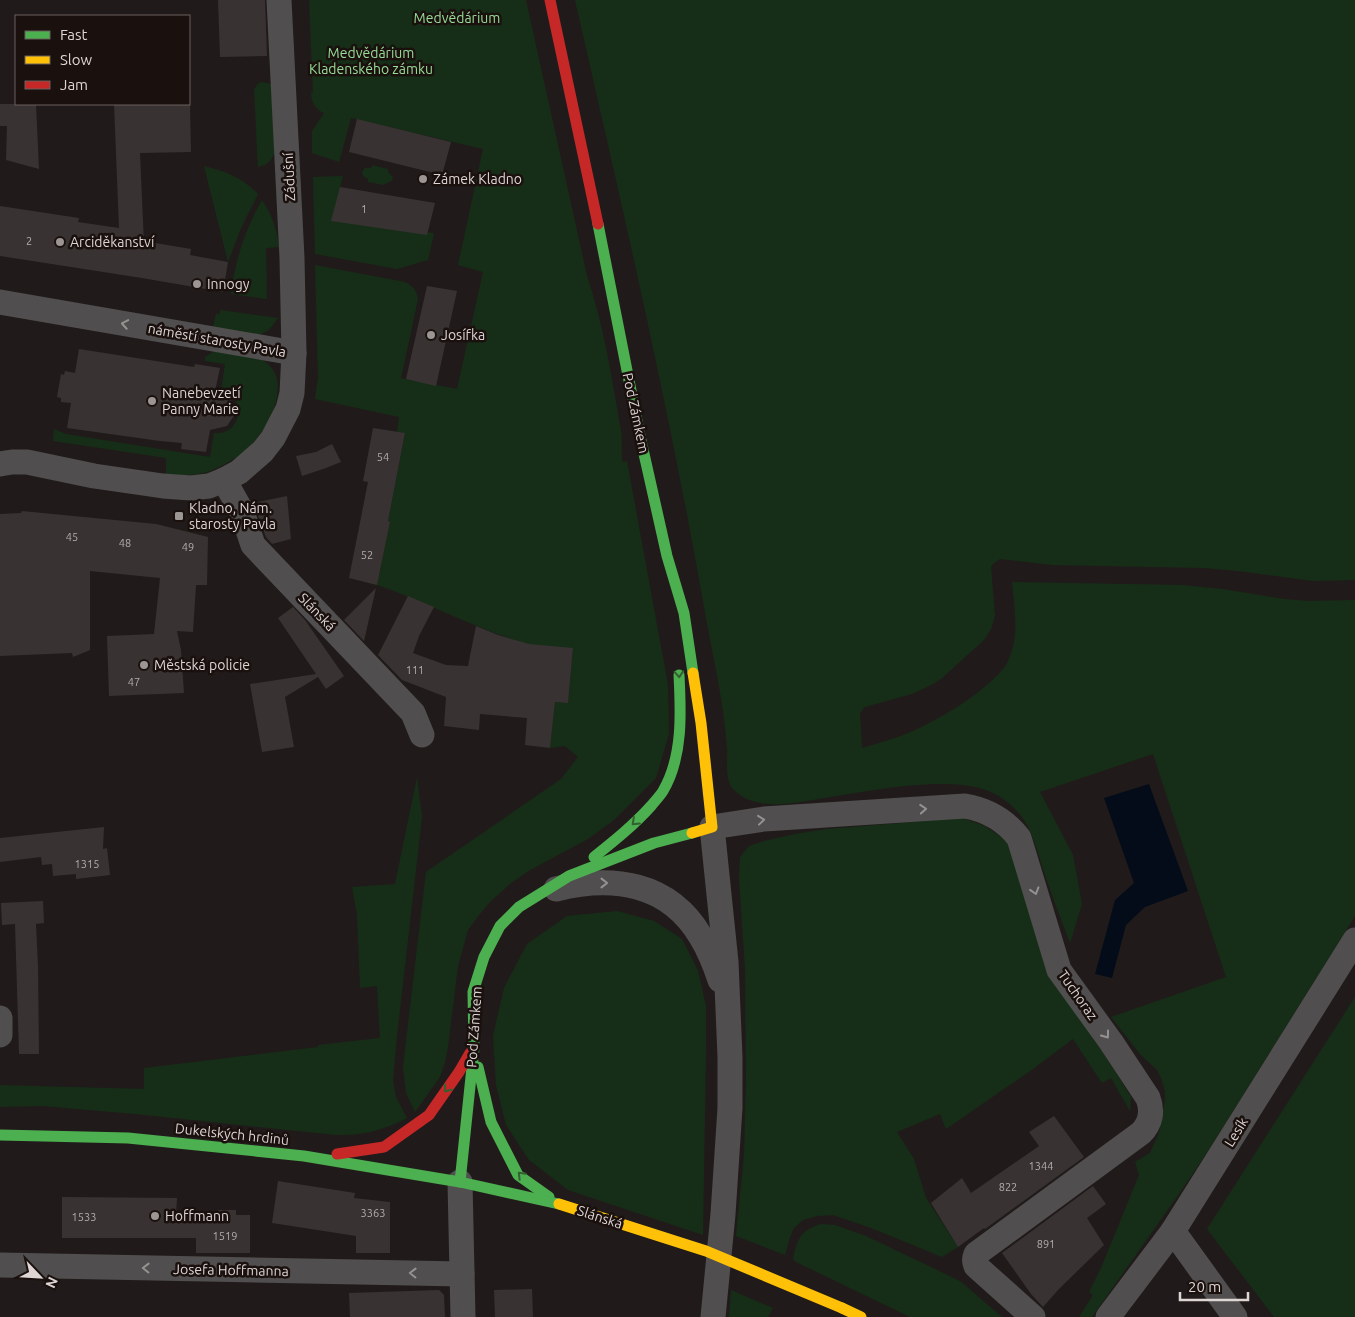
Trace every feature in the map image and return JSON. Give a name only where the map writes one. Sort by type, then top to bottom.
[{"type":"main road","name":"Pod Zámkem","points":[[460,1182],[474,1048],[473,992],[484,957],[500,926],[519,907],[569,876],[654,843],[712,827],[701,722],[684,613],[666,556],[550,0]]},
{"type":"main road","points":[[666,556],[673,614]]},
{"type":"main road","points":[[569,876],[618,838],[645,813],[662,792],[671,774],[676,756],[680,706],[678,663]]},
{"type":"main road","points":[[312,1158],[384,1147],[429,1114],[474,1048]]},
{"type":"main road","points":[[474,1048],[491,1122],[518,1175],[559,1204]]},
{"type":"main road","name":"Dukelských hrdinů","points":[[0,1135],[128,1138],[312,1158],[460,1182]]},
{"type":"main road","name":"Slánská","points":[[460,1182],[559,1204],[706,1251],[860,1317]]},
{"type":"street","name":"Zádušní","points":[[279,0],[292,249],[294,353]]},
{"type":"street","name":"náměstí starosty Pavla","points":[[0,302],[294,353],[292,392],[282,424],[264,451],[239,472],[209,486],[191,488],[163,486],[94,476],[27,462],[0,464]]},
{"type":"street","name":"Slánská","points":[[224,480],[242,512],[253,545],[413,713],[422,735]]},
{"type":"street","name":"Tuchoraz","points":[[712,827],[764,819],[965,806],[989,812],[1011,828],[1019,838],[1059,970],[1111,1042],[1151,1105],[1150,1120],[1141,1133],[976,1254],[974,1258],[976,1266],[1033,1317]]},
{"type":"street","name":"Pod Zámkem","points":[[712,827],[729,1005],[730,1108],[713,1317]]},
{"type":"street","name":"Pod Zámkem","points":[[539,894],[568,886],[604,882],[639,887],[657,894],[682,912],[700,936],[714,963],[729,1005]]},
{"type":"street","name":"Lesík","points":[[1108,1317],[1173,1231],[1355,940]]},
{"type":"street","points":[[0,1018],[0,1035]]},
{"type":"street","points":[[460,1182],[463,1317]]},
{"type":"street","points":[[1173,1231],[1235,1317]]},
{"type":"street","name":"Josefa Hoffmanna","points":[[0,1265],[462,1274]]},
{"type":"green space","points":[[309,0],[526,0],[587,276],[607,353],[621,431],[622,458],[623,462],[627,461],[668,685],[669,734],[656,778],[614,820],[588,839],[530,870],[510,884],[491,901],[468,930],[458,966],[445,1062],[440,1077],[415,1112],[406,1093],[403,1067],[426,872],[561,779],[578,757],[565,746],[550,748],[555,702],[568,703],[573,649],[515,643],[515,640],[377,585],[405,434],[397,432],[399,417],[315,399],[318,378],[315,265],[405,282],[412,287],[416,291],[418,299],[401,378],[457,389],[483,272],[458,265],[483,149],[351,118],[339,162],[312,153],[312,131],[324,113],[316,108],[311,96],[311,93],[313,93]]},
{"type":"green space","points":[[575,0],[1355,0],[1355,580],[1313,581],[1205,568],[1052,565],[1000,559],[991,567],[995,616],[991,629],[984,640],[933,684],[912,694],[865,707],[860,713],[862,748],[901,736],[925,725],[963,703],[988,684],[1006,665],[1013,647],[1015,607],[1012,582],[1182,585],[1284,599],[1309,601],[1355,600],[1355,916],[1210,1148],[1092,1317],[1079,1317],[1093,1295],[1089,1292],[1101,1268],[1139,1175],[1135,1162],[1150,1153],[1159,1133],[1165,1099],[1165,1091],[1157,1070],[1140,1054],[1111,1017],[1226,977],[1153,754],[1040,792],[1073,855],[1082,904],[1070,943],[1027,826],[1020,814],[1010,804],[992,792],[963,785],[921,785],[879,789],[801,802],[765,804],[743,797],[734,790],[728,776],[726,732],[721,699],[677,463],[645,309]]},
{"type":"green space","points":[[262,82],[271,84],[275,151],[269,162],[258,167],[254,89]]},
{"type":"green space","points":[[372,165],[388,169],[388,172],[393,177],[392,181],[384,185],[368,182],[368,179],[363,176],[362,172],[365,168],[371,168]]},
{"type":"green space","points":[[204,166],[233,176],[258,194],[241,228],[228,262]]},
{"type":"green space","points":[[343,176],[332,220],[434,233],[428,260],[397,269],[315,254],[313,177]]},
{"type":"green space","points":[[262,200],[274,222],[279,247],[266,248],[267,299],[231,294],[235,269],[242,246]]},
{"type":"green space","points":[[220,310],[278,318],[269,330],[258,336],[213,327],[216,314],[220,314]]},
{"type":"green space","points":[[218,349],[247,354],[263,360],[272,368],[277,378],[276,402],[266,425],[249,447],[230,461],[201,473],[187,475],[166,474],[166,458],[53,441],[54,429],[66,434],[210,457],[214,433],[223,432],[231,428],[236,422],[238,415],[238,407],[235,400],[230,394],[221,390],[225,364],[205,361],[205,357]]},
{"type":"green space","points":[[417,777],[422,817],[393,1080],[396,1097],[407,1118],[373,1131],[336,1135],[43,1106],[0,1107],[0,1085],[144,1089],[144,1068],[380,1038],[377,986],[360,988],[357,915],[352,887],[395,884]]},
{"type":"green space","points":[[962,818],[985,826],[1004,839],[1017,856],[1100,1047],[1131,1097],[1130,1111],[1111,1078],[1102,1083],[1073,1039],[946,1129],[940,1114],[897,1132],[914,1159],[926,1198],[958,1247],[942,1257],[871,1228],[833,1215],[817,1216],[803,1220],[794,1228],[785,1255],[736,1236],[744,1155],[746,1077],[745,970],[739,878],[740,857],[749,846],[795,834],[827,829]]},
{"type":"green space","points":[[617,911],[654,921],[682,939],[698,971],[706,1006],[703,1235],[568,1190],[529,1160],[506,1125],[496,1085],[493,1036],[504,988],[527,944],[567,916]]},
{"type":"green space","points":[[1355,997],[1355,1317],[1274,1317],[1207,1229]]},
{"type":"green space","points":[[821,1224],[835,1225],[866,1236],[960,1281],[1002,1317],[910,1317],[796,1262],[793,1259],[801,1236],[814,1226]]},
{"type":"green space","points":[[731,1290],[773,1308],[768,1317],[729,1317]]},
{"type":"shaded area","points":[[1149,784],[1188,891],[1145,907],[1126,925],[1112,978],[1095,974],[1115,900],[1134,883],[1104,798]]},
{"type":"building","points":[[218,0],[265,0],[267,56],[220,57]]},
{"type":"building","points":[[0,104],[36,105],[39,169],[6,160],[7,126],[0,126]]},
{"type":"building","points":[[190,104],[191,152],[140,153],[144,244],[155,243],[191,249],[190,255],[228,262],[223,292],[0,256],[0,206],[79,218],[78,222],[119,228],[114,105]]},
{"type":"building","points":[[357,119],[451,142],[442,175],[349,152]]},
{"type":"building","points":[[340,187],[435,203],[427,235],[331,221]]},
{"type":"building","name":"Josífka","points":[[427,286],[457,291],[436,386],[406,379]]},
{"type":"building","name":"Nanebevzetí Panny Marie","points":[[79,349],[194,367],[195,364],[220,368],[215,391],[231,399],[235,414],[227,426],[210,430],[206,452],[181,449],[182,443],[67,428],[71,403],[61,402],[61,398],[57,397],[61,374],[64,375],[65,371],[75,373]]},
{"type":"building","points":[[373,428],[405,433],[377,585],[349,578],[368,482],[363,481]]},
{"type":"building","points":[[332,444],[341,462],[302,476],[296,456],[316,452]]},
{"type":"building","points":[[287,496],[291,539],[272,544],[266,537],[253,503]]},
{"type":"building","points":[[22,511],[156,524],[208,537],[207,585],[196,585],[193,632],[177,631],[181,650],[184,693],[109,696],[107,636],[154,634],[160,578],[90,571],[90,650],[73,657],[72,653],[0,656],[0,514],[21,513]]},
{"type":"building","points":[[376,588],[364,641],[344,620]]},
{"type":"building","points":[[408,596],[434,607],[419,636],[413,653],[446,665],[468,666],[476,626],[529,644],[573,648],[568,703],[555,702],[550,748],[525,745],[527,718],[480,714],[479,730],[444,726],[446,697],[402,680],[378,655]]},
{"type":"building","points":[[293,607],[305,620],[344,676],[326,689],[318,677],[285,697],[294,747],[262,752],[250,684],[316,674],[278,618]]},
{"type":"building","points":[[104,827],[103,849],[107,848],[110,875],[76,879],[76,874],[53,876],[52,864],[42,865],[41,857],[0,862],[0,838]]},
{"type":"building","points":[[43,901],[44,923],[36,924],[39,1054],[19,1054],[15,924],[2,925],[1,903]]},
{"type":"building","points":[[1054,1116],[1084,1157],[958,1247],[931,1203],[962,1178],[971,1193],[1039,1146],[1029,1132]]},
{"type":"building","points":[[278,1181],[355,1193],[354,1198],[390,1202],[390,1253],[356,1253],[356,1236],[272,1223]]},
{"type":"building","points":[[1093,1186],[1106,1204],[1087,1218],[1104,1245],[1043,1307],[1031,1294],[1002,1253]]},
{"type":"building","points":[[62,1197],[177,1198],[176,1215],[218,1215],[218,1210],[236,1210],[236,1215],[250,1215],[250,1253],[196,1253],[196,1238],[62,1238]]},
{"type":"building","points":[[532,1289],[533,1317],[495,1317],[494,1290]]},
{"type":"building","points":[[439,1290],[444,1295],[445,1317],[350,1317],[349,1293]]},
{"type":"traffic: fast","points":[[598,224],[640,436],[667,556],[684,613],[693,673]]},
{"type":"traffic: fast","points":[[594,857],[624,833],[651,806],[662,793],[670,778],[679,734],[679,675]]},
{"type":"traffic: fast","points":[[460,1182],[474,1048],[473,992],[484,957],[500,926],[519,907],[569,876],[654,843],[692,833]]},
{"type":"traffic: fast","points":[[478,1067],[491,1122],[518,1175],[549,1197]]},
{"type":"traffic: fast","points":[[0,1135],[128,1138],[304,1156],[460,1182],[559,1204]]},
{"type":"traffic: slow","points":[[692,833],[712,827],[701,723],[693,673]]},
{"type":"traffic: slow","points":[[559,1204],[706,1251],[842,1308]]},
{"type":"traffic: slow","points":[[842,1308],[861,1317]]},
{"type":"traffic: jam","points":[[550,0],[598,224]]},
{"type":"traffic: jam","points":[[337,1154],[384,1147],[429,1115],[470,1053]]},
{"type":"place","name":"Zámek Kladno","points":[[423,179]]},
{"type":"place","name":"Arciděkanství","points":[[60,242]]},
{"type":"place","name":"Innogy","points":[[197,284]]},
{"type":"place","name":"Josífka","points":[[431,335]]},
{"type":"place","name":"Nanebevzetí Panny Marie","points":[[152,401]]},
{"type":"place","name":"Kladno, Nám. starosty Pavla","points":[[179,516]]},
{"type":"place","name":"Městská policie","points":[[144,665]]},
{"type":"place","name":"Hoffmann","points":[[155,1216]]},
{"type":"park label","name":"Medvědárium","points":[[457,18]]},
{"type":"park label","name":"Medvědárium Kladenského zámku","points":[[371,62]]}]
